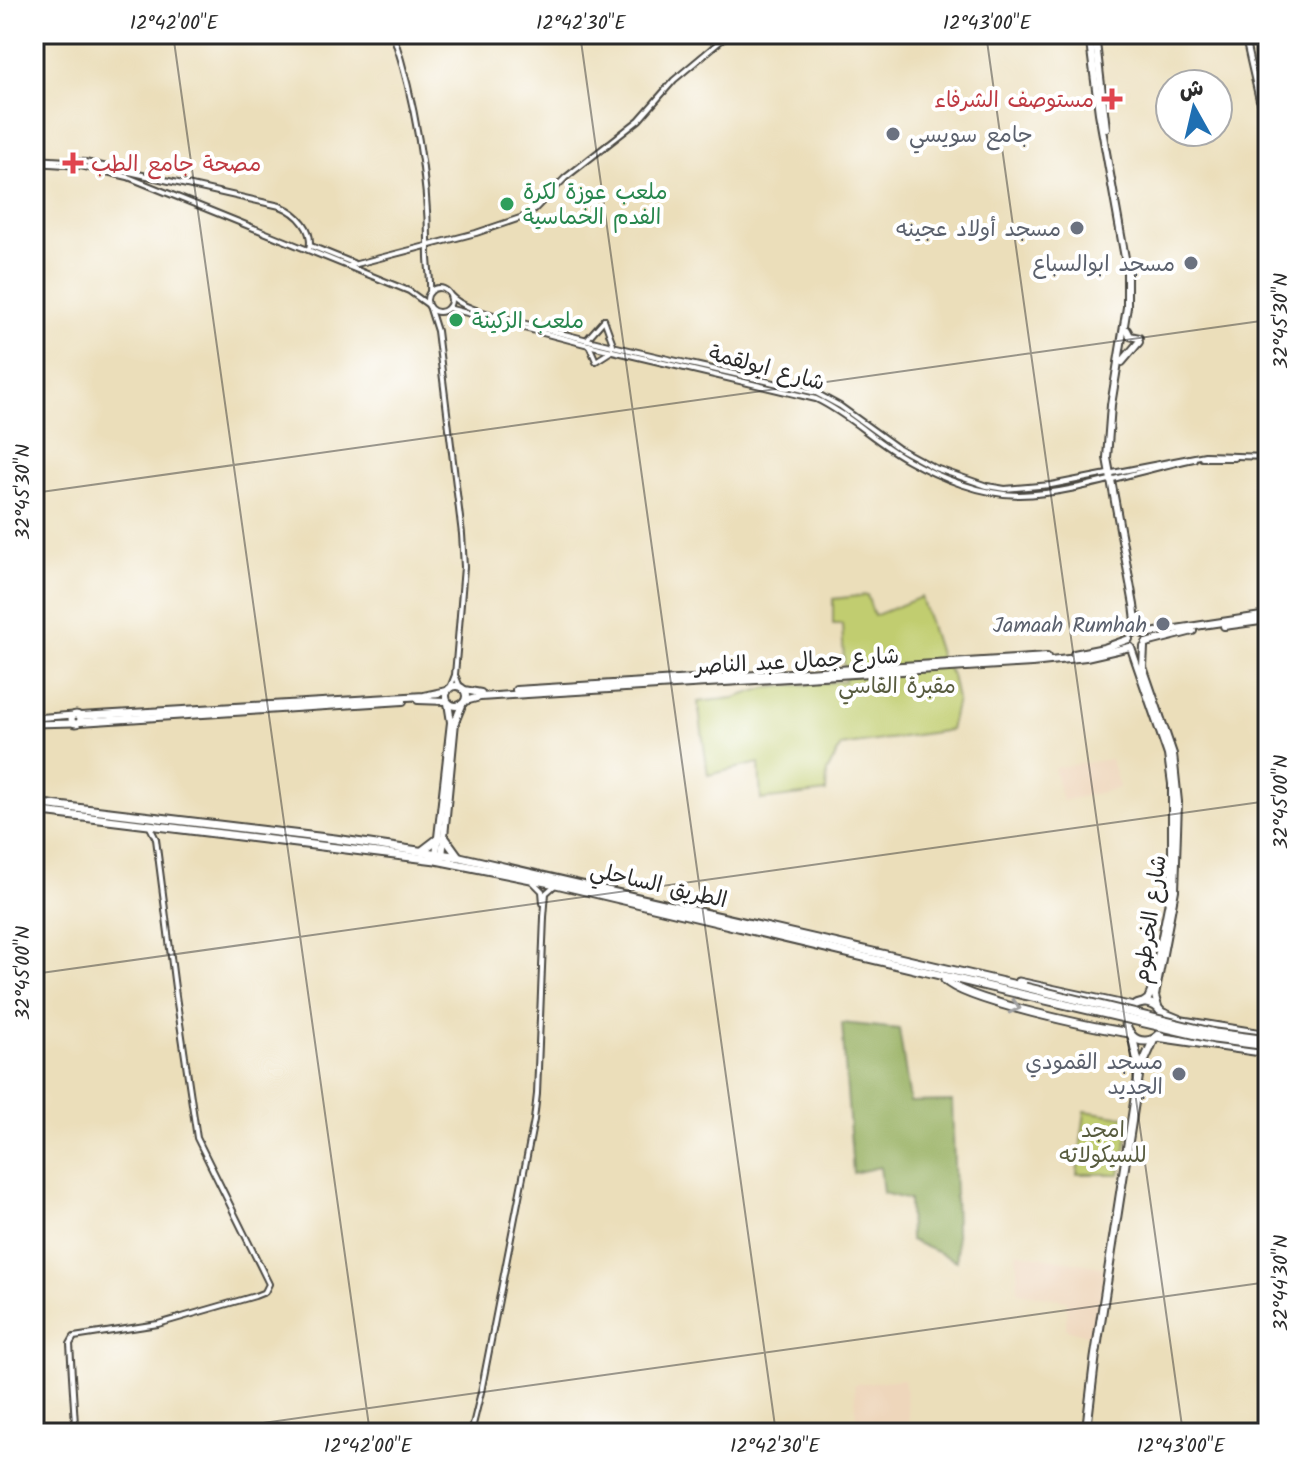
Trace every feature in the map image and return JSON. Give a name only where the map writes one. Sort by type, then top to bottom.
[{"type":"highway","name":"الطريق الساحلي","points":[[34,803],[422,851],[528,879],[630,898],[989,979],[1024,991],[1214,1039],[1268,1046]]},
{"type":"highway","name":"الطريق الساحلي","points":[[34,811],[460,857],[944,978],[1024,991],[1215,1033],[1268,1038]]},
{"type":"highway","points":[[422,851],[442,838],[460,857]]},
{"type":"highway","points":[[944,978],[956,987],[997,1002],[1131,1034],[1140,1040],[1155,1038],[1268,1053]]},
{"type":"highway","points":[[989,979],[1018,981],[1137,1006],[1151,1005],[1195,1024],[1268,1038]]},
{"type":"highway","points":[[1084,1433],[1139,1073],[1138,1052],[1127,1020],[1137,1006]]},
{"type":"highway","points":[[1139,1073],[1164,1025],[1160,1011]]},
{"type":"main road","points":[[1092,34],[1127,269],[1126,314],[1110,414],[1111,476]]},
{"type":"main road","points":[[1100,100],[1109,87]]},
{"type":"main road","points":[[1088,91],[1100,100],[1130,270],[1127,330],[1114,404],[1111,476]]},
{"type":"main road","points":[[1122,362],[1139,340],[1130,336],[1127,330]]},
{"type":"main road","name":"شارع الخرطوم","points":[[1111,476],[1145,645],[1143,667],[1173,754],[1178,802],[1177,875],[1155,996],[1160,1011]]},
{"type":"main road","name":"شارع الخرطوم","points":[[1111,476],[1136,621],[1131,642],[1168,755],[1172,784],[1172,886],[1151,992],[1137,1006]]},
{"type":"main road","points":[[1268,618],[1186,632],[1138,650],[1131,642],[1143,634],[1268,618]]},
{"type":"main road","name":"شارع جمال عبد الناصر","points":[[448,690],[480,693],[1034,658],[1131,642]]},
{"type":"main road","name":"شارع جمال عبد الناصر","points":[[447,702],[455,707],[484,696],[1032,663],[1086,657],[1131,642]]},
{"type":"main road","points":[[439,857],[455,722],[463,703],[462,689]]},
{"type":"main road","points":[[77,719],[424,696],[448,690],[451,722],[442,838]]},
{"type":"main road","points":[[34,721],[425,700],[447,702]]},
{"type":"street","points":[[393,34],[410,88],[428,220],[429,306],[437,331],[463,547],[455,675],[448,690]]},
{"type":"street","points":[[352,265],[529,215],[565,178],[639,120],[674,80],[729,34]]},
{"type":"street","points":[[1244,34],[1259,100],[1268,118]]},
{"type":"street","points":[[34,161],[128,174],[289,209],[303,222],[310,248]]},
{"type":"street","points":[[128,174],[352,265],[409,291],[438,312],[447,309]]},
{"type":"street","points":[[430,271],[450,295],[451,302],[440,317],[437,331]]},
{"type":"street","points":[[409,291],[429,292],[442,288]]},
{"type":"street","name":"شارع ابولقمة","points":[[450,295],[471,307],[587,342]]},
{"type":"street","name":"شارع ابولقمة","points":[[447,309],[816,393],[840,406],[898,448],[935,468],[987,486],[1026,489],[1203,458],[1268,458]]},
{"type":"street","points":[[604,319],[614,348],[596,361],[587,342],[604,319]]},
{"type":"street","points":[[455,675],[462,689]]},
{"type":"street","points":[[81,1433],[75,1424],[70,1344],[74,1337],[179,1319],[255,1296],[265,1292],[269,1284],[197,1138],[156,839],[153,830],[144,824]]},
{"type":"street","points":[[156,839],[160,832],[170,827]]},
{"type":"street","points":[[528,879],[542,891],[544,917]]},
{"type":"street","points":[[471,1433],[534,1120],[546,893],[556,884]]},
{"type":"street","points":[[94,1433],[135,1433]]},
{"type":"shaded area","points":[[1111,759],[1119,788],[1062,801],[1054,768]]},
{"type":"shaded area","points":[[1016,1252],[1106,1268],[1094,1337],[1066,1329],[1067,1300],[1018,1292]]},
{"type":"shaded area","points":[[904,1379],[910,1433],[858,1433],[854,1384]]},
{"type":"green space","name":"مقبرة الفاسي","points":[[867,595],[874,616],[921,597],[941,660],[952,675],[957,700],[950,730],[841,746],[827,772],[826,792],[761,800],[759,763],[708,775],[698,702],[734,698],[765,688],[845,681],[842,624],[833,624],[833,599]]},
{"type":"green space","points":[[842,1023],[899,1029],[910,1102],[952,1101],[957,1261],[910,1240],[909,1200],[883,1193],[880,1167],[853,1173]]},
{"type":"green space","name":"امجد للسيكولاته","points":[[1085,1111],[1131,1118],[1120,1174],[1077,1174]]},
{"type":"place","name":"مستوصف الشرفاء","points":[[1112,99]]},
{"type":"place","name":"جامع سويسي","points":[[893,134]]},
{"type":"place","name":"مصحة جامع الطب","points":[[73,163]]},
{"type":"place","name":"ملعب عوزة لكرة الفدم الخماسية","points":[[507,204]]},
{"type":"place","name":"مسجد أولاد عجينه","points":[[1077,228]]},
{"type":"place","name":"مسجد ابوالسباع","points":[[1191,263]]},
{"type":"place","name":"ملعب الركينة","points":[[456,320]]},
{"type":"place","name":"Jamaah Rumhah","points":[[1163,624]]},
{"type":"place","name":"مسجد القمودي الجديد","points":[[1179,1074]]}]
